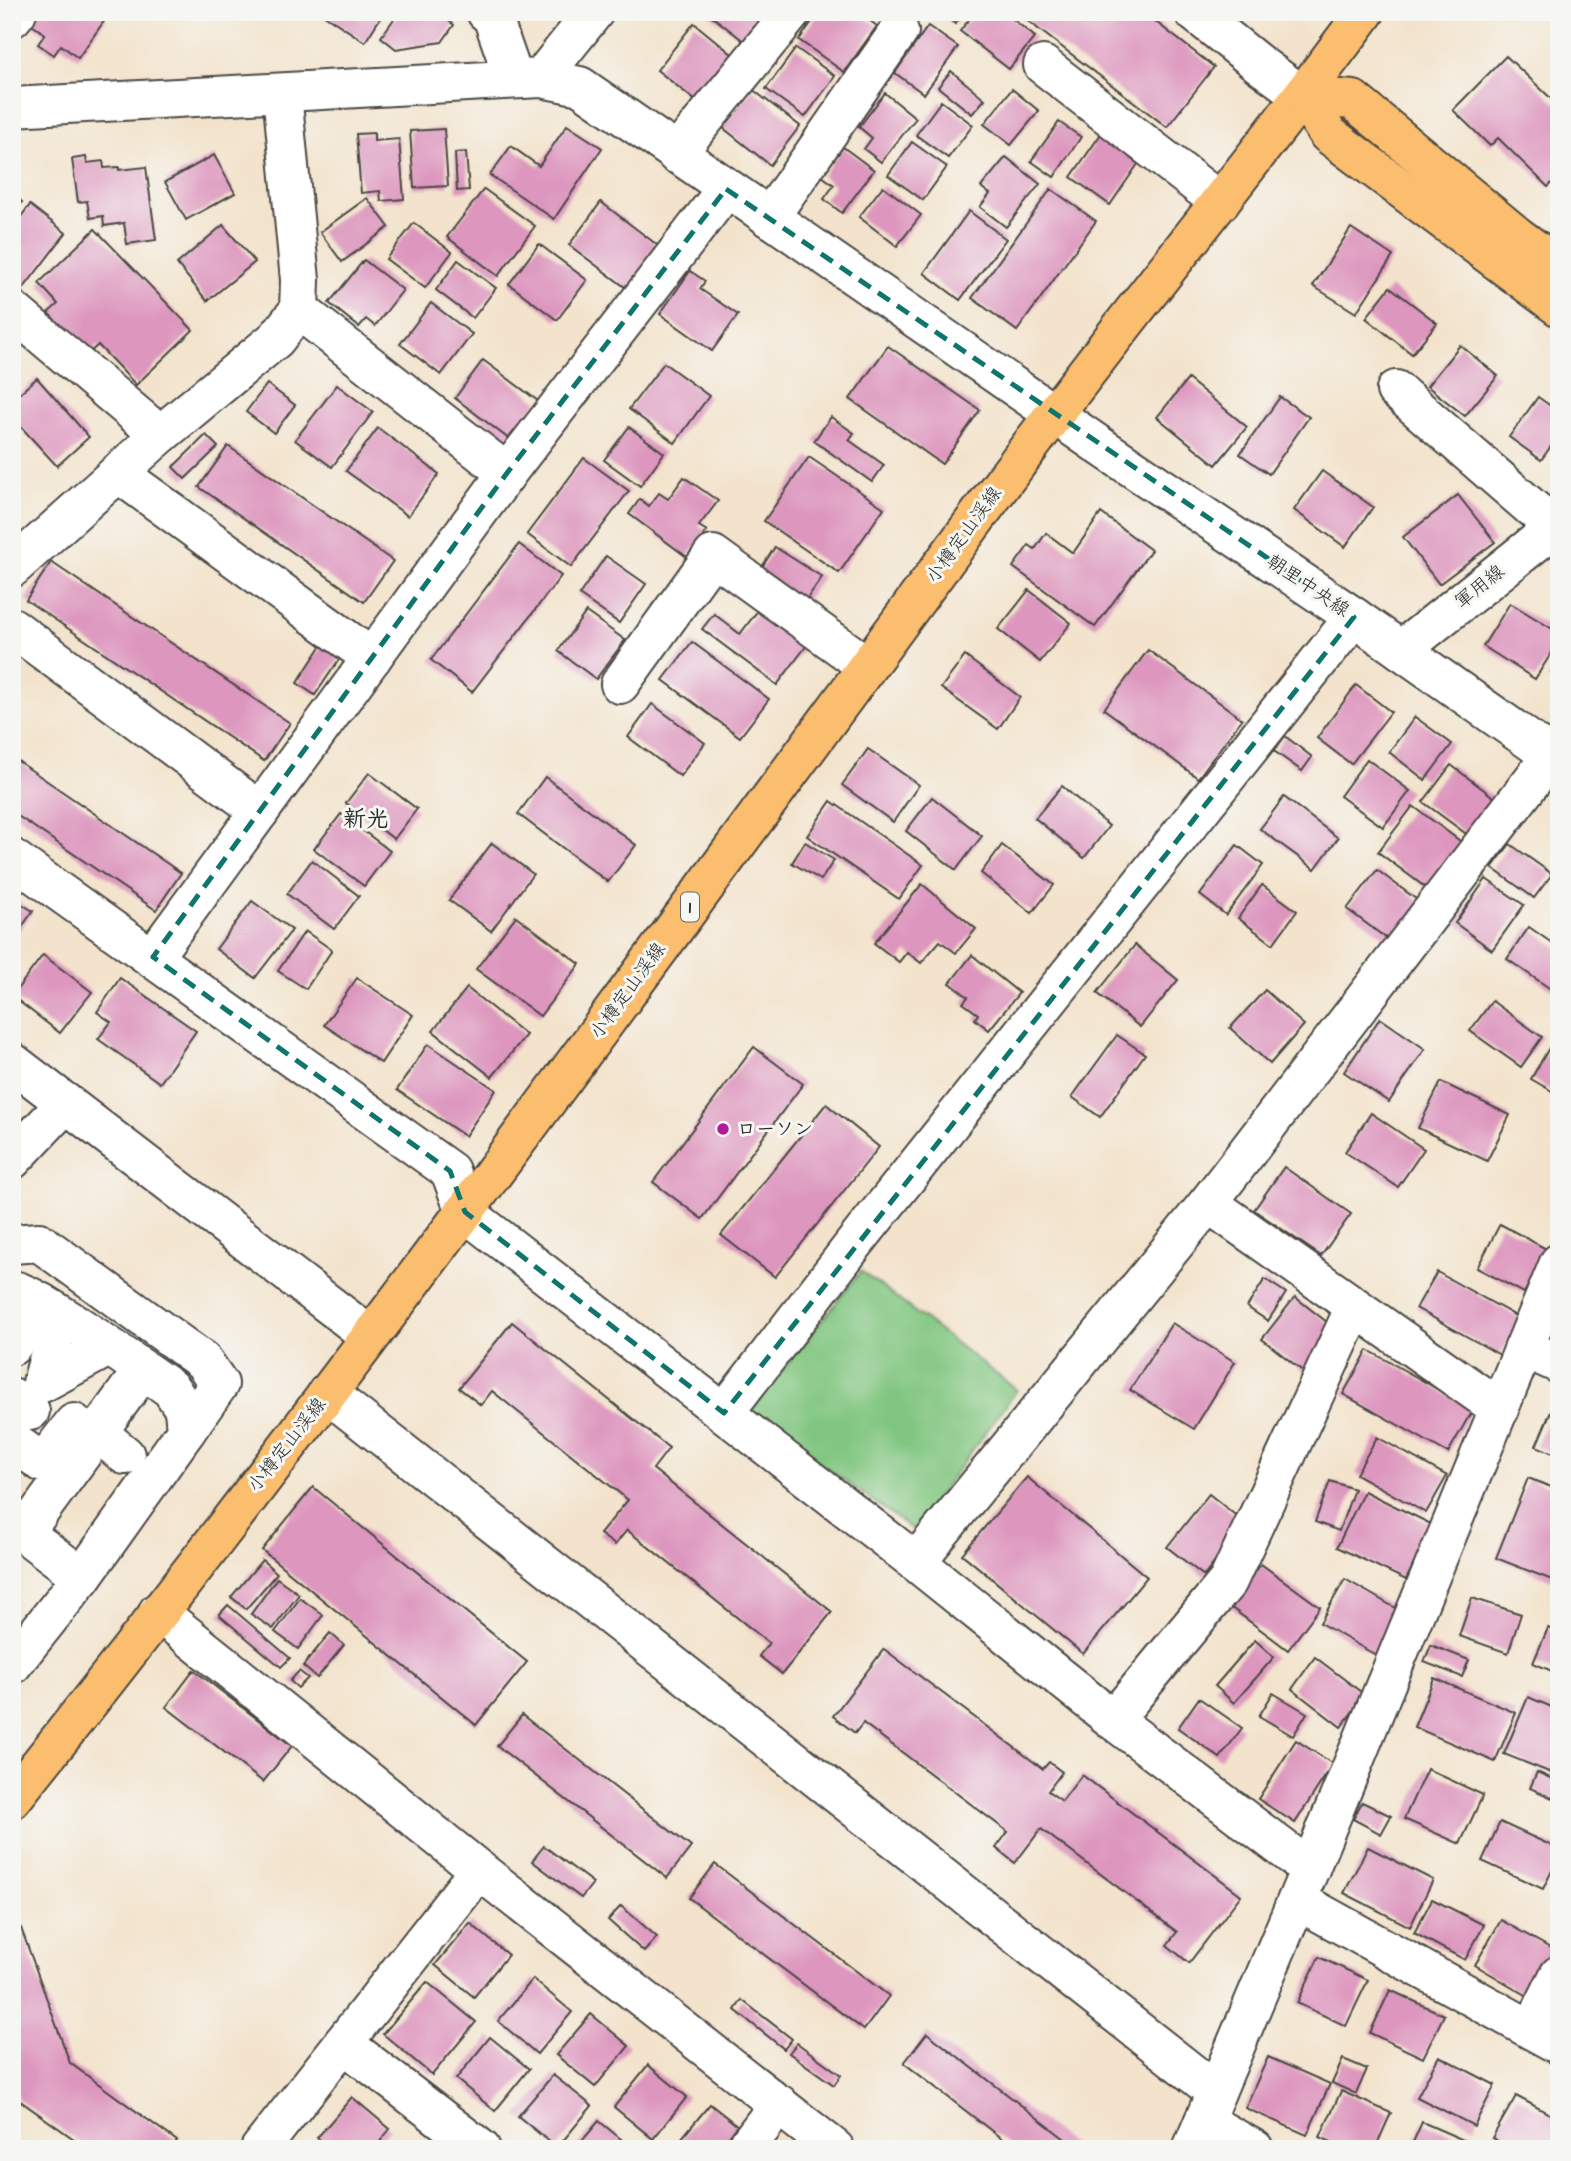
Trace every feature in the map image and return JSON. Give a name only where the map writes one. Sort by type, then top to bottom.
[{"type":"main road","name":"小樽定山渓線","points":[[12,1799],[465,1212],[1054,414],[1303,96],[1365,12]]},
{"type":"main road","points":[[1303,96],[1353,100],[1517,236],[1559,267]]},
{"type":"main road","points":[[1303,96],[1328,134],[1559,307]]},
{"type":"main road","points":[[1517,236],[1559,255]]},
{"type":"street","points":[[12,18],[17,12]]},
{"type":"street","points":[[486,12],[492,16],[528,78],[594,12]]},
{"type":"street","points":[[677,154],[792,12]]},
{"type":"street","points":[[1194,12],[1303,96]]},
{"type":"street","points":[[769,218],[899,31]]},
{"type":"street","points":[[1043,65],[1220,202]]},
{"type":"street","name":"朝里中央線","points":[[12,107],[528,78],[580,86],[726,189],[1354,617],[1555,759]]},
{"type":"street","points":[[12,568],[160,436],[276,339],[299,310],[300,280],[282,93]]},
{"type":"street","points":[[153,957],[507,472],[726,189]]},
{"type":"street","points":[[12,310],[160,436]]},
{"type":"street","points":[[299,310],[507,472]]},
{"type":"street","points":[[1396,390],[1556,526]]},
{"type":"street","points":[[118,473],[372,657]]},
{"type":"street","name":"軍用線","points":[[1401,650],[1556,526]]},
{"type":"street","points":[[620,684],[713,555],[867,666]]},
{"type":"street","points":[[724,1413],[1354,617]]},
{"type":"street","points":[[12,627],[260,811]]},
{"type":"street","points":[[916,1562],[1208,1203],[1555,759]]},
{"type":"street","points":[[12,858],[450,1171],[465,1212],[916,1562],[1113,1720],[1304,1884],[1546,2037],[1559,1975]]},
{"type":"street","points":[[12,1062],[370,1336]]},
{"type":"street","points":[[12,1160],[66,1103]]},
{"type":"street","points":[[1208,1203],[1500,1409]]},
{"type":"street","points":[[12,1244],[39,1242],[204,1361],[219,1384],[82,1577],[12,1665]]},
{"type":"street","points":[[1204,2120],[1304,1884],[1559,1262]]},
{"type":"street","points":[[38,1303],[171,1389],[184,1409],[186,1431]]},
{"type":"street","points":[[38,1303],[42,1383],[125,1358]]},
{"type":"street","points":[[12,1346],[38,1303]]},
{"type":"street","points":[[1113,1720],[1228,1581],[1355,1307]]},
{"type":"street","points":[[1524,1348],[1559,1364]]},
{"type":"street","points":[[18,1416],[43,1463],[125,1358]]},
{"type":"street","points":[[82,1577],[18,1529],[111,1444],[125,1358]]},
{"type":"street","points":[[327,1393],[1204,2120],[1254,2149]]},
{"type":"street","points":[[158,1612],[479,1870],[835,2149]]},
{"type":"street","points":[[260,2149],[479,1870]]},
{"type":"street","points":[[343,2043],[481,2149]]},
{"type":"street","points":[[745,2149],[779,2104]]},
{"type":"highlighted area","points":[[726,189],[1354,617],[724,1413],[465,1212],[450,1171],[153,957],[507,473]]},
{"type":"green space","points":[[861,1271],[1017,1390],[913,1530],[750,1412]]},
{"type":"building","points":[[32,12],[100,12],[107,17],[78,58],[61,45],[54,55],[38,44],[45,34],[26,21]]},
{"type":"building","points":[[320,12],[384,12],[365,42]]},
{"type":"building","points":[[399,12],[437,12],[454,25],[442,42],[396,49],[381,37]]},
{"type":"building","points":[[769,12],[745,42],[709,14]]},
{"type":"building","points":[[819,12],[858,12],[877,26],[844,72],[799,40]]},
{"type":"building","points":[[939,12],[964,12],[955,24]]},
{"type":"building","points":[[975,12],[1004,12],[1035,37],[1009,69],[960,31]]},
{"type":"building","points":[[1016,12],[1143,12],[1214,67],[1167,127]]},
{"type":"building","points":[[694,23],[733,55],[696,101],[657,70]]},
{"type":"building","points":[[928,26],[958,47],[924,94],[895,73]]},
{"type":"building","points":[[796,48],[835,76],[805,117],[766,89]]},
{"type":"building","points":[[1506,56],[1559,106],[1559,176],[1548,187],[1498,138],[1490,146],[1453,110]]},
{"type":"building","points":[[951,71],[985,99],[972,114],[938,87]]},
{"type":"building","points":[[752,89],[800,126],[770,165],[722,127]]},
{"type":"building","points":[[1012,89],[1039,111],[1011,145],[984,124]]},
{"type":"building","points":[[885,93],[916,118],[881,162],[864,149],[872,138],[859,127]]},
{"type":"building","points":[[941,101],[973,125],[948,158],[916,135]]},
{"type":"building","points":[[1059,122],[1081,137],[1054,177],[1031,161]]},
{"type":"building","points":[[567,125],[602,148],[554,219],[490,175],[511,146],[539,166]]},
{"type":"building","points":[[444,129],[448,186],[414,188],[410,131]]},
{"type":"building","points":[[374,133],[374,141],[399,139],[404,199],[381,201],[380,191],[361,193],[356,134]]},
{"type":"building","points":[[1101,134],[1140,161],[1110,205],[1071,177]]},
{"type":"building","points":[[912,142],[947,167],[923,200],[888,175]]},
{"type":"building","points":[[843,147],[874,170],[842,213],[824,199],[834,185],[822,176]]},
{"type":"building","points":[[466,152],[469,190],[457,191],[455,153]]},
{"type":"building","points":[[214,155],[235,193],[186,220],[165,182]]},
{"type":"building","points":[[86,157],[87,163],[103,161],[104,168],[119,167],[119,170],[146,167],[156,240],[127,244],[124,223],[104,226],[103,216],[90,218],[87,201],[78,202],[72,159]]},
{"type":"building","points":[[1006,157],[1040,184],[1006,227],[980,207],[990,194],[981,187]]},
{"type":"building","points":[[883,186],[921,215],[897,246],[859,217]]},
{"type":"building","points":[[484,189],[535,226],[498,276],[447,237]]},
{"type":"building","points":[[1051,189],[1096,221],[1017,331],[972,298]]},
{"type":"building","points":[[12,193],[22,202],[12,213]]},
{"type":"building","points":[[367,198],[389,227],[342,262],[320,232]]},
{"type":"building","points":[[601,202],[665,251],[633,293],[569,245]]},
{"type":"building","points":[[30,205],[66,233],[23,289],[12,280],[12,228]]},
{"type":"building","points":[[969,211],[1006,239],[960,300],[924,273]]},
{"type":"building","points":[[414,223],[452,252],[425,288],[386,259]]},
{"type":"building","points":[[223,225],[255,262],[207,301],[177,264]]},
{"type":"building","points":[[1351,228],[1393,256],[1356,313],[1313,286]]},
{"type":"building","points":[[95,229],[193,330],[136,385],[98,345],[88,354],[48,313],[58,304],[39,283]]},
{"type":"building","points":[[539,244],[587,280],[557,320],[509,284]]},
{"type":"building","points":[[364,260],[403,290],[375,326],[366,319],[359,327],[329,303]]},
{"type":"building","points":[[458,260],[496,288],[473,318],[436,290]]},
{"type":"building","points":[[690,271],[705,281],[700,289],[738,315],[712,351],[660,314]]},
{"type":"building","points":[[1390,287],[1437,323],[1412,354],[1366,318]]},
{"type":"building","points":[[431,303],[472,334],[441,375],[400,344]]},
{"type":"building","points":[[1460,345],[1498,376],[1465,416],[1427,386]]},
{"type":"building","points":[[888,346],[980,410],[942,464],[850,399]]},
{"type":"building","points":[[483,360],[538,401],[509,439],[455,398]]},
{"type":"building","points":[[664,363],[709,396],[675,443],[629,409]]},
{"type":"building","points":[[37,378],[89,437],[57,466],[12,417],[12,400]]},
{"type":"building","points":[[1188,379],[1247,427],[1216,465],[1157,417]]},
{"type":"building","points":[[267,384],[295,405],[274,433],[246,412]]},
{"type":"building","points":[[337,385],[373,412],[332,467],[295,440]]},
{"type":"building","points":[[1280,397],[1309,417],[1269,474],[1240,454]]},
{"type":"building","points":[[1538,397],[1559,412],[1559,435],[1541,460],[1509,437]]},
{"type":"building","points":[[831,417],[854,433],[849,440],[884,465],[872,482],[814,441]]},
{"type":"building","points":[[629,427],[664,453],[640,486],[604,460]]},
{"type":"building","points":[[378,428],[439,474],[408,516],[346,471]]},
{"type":"building","points":[[206,435],[218,447],[185,479],[173,467]]},
{"type":"building","points":[[228,446],[393,561],[364,602],[199,487]]},
{"type":"building","points":[[809,457],[884,508],[839,573],[764,521]]},
{"type":"building","points":[[584,458],[629,491],[571,567],[527,534]]},
{"type":"building","points":[[1322,471],[1373,507],[1345,547],[1294,510]]},
{"type":"building","points":[[684,477],[718,501],[699,526],[707,531],[687,557],[629,514],[640,499],[649,506],[659,493],[668,499]]},
{"type":"building","points":[[1458,495],[1495,542],[1439,584],[1403,537]]},
{"type":"building","points":[[1101,513],[1151,550],[1095,627],[1013,567],[1029,545],[1035,549],[1046,533],[1073,553]]},
{"type":"building","points":[[519,544],[561,576],[472,692],[431,660]]},
{"type":"building","points":[[775,547],[822,577],[804,603],[758,573]]},
{"type":"building","points":[[606,556],[646,584],[619,623],[579,595]]},
{"type":"building","points":[[51,562],[290,723],[264,761],[26,600]]},
{"type":"building","points":[[1029,590],[1071,623],[1040,662],[998,629]]},
{"type":"building","points":[[1510,603],[1559,633],[1559,641],[1535,679],[1483,646]]},
{"type":"building","points":[[762,605],[810,641],[777,685],[702,629],[714,614],[740,634]]},
{"type":"building","points":[[586,612],[625,640],[596,679],[558,651]]},
{"type":"building","points":[[324,642],[342,655],[315,695],[297,683]]},
{"type":"building","points":[[692,642],[769,699],[740,737],[663,680]]},
{"type":"building","points":[[1148,650],[1242,719],[1198,778],[1104,709]]},
{"type":"building","points":[[965,656],[1020,697],[998,729],[941,688]]},
{"type":"building","points":[[1559,662],[1559,677],[1551,672]]},
{"type":"building","points":[[1356,685],[1391,712],[1351,764],[1317,738]]},
{"type":"building","points":[[652,704],[705,743],[680,776],[628,737]]},
{"type":"building","points":[[1415,717],[1452,744],[1425,780],[1389,752]]},
{"type":"building","points":[[1285,736],[1312,757],[1302,771],[1274,751]]},
{"type":"building","points":[[868,749],[919,785],[893,822],[842,785]]},
{"type":"building","points":[[12,757],[181,873],[156,910],[12,812]]},
{"type":"building","points":[[1367,759],[1410,791],[1383,827],[1340,796]]},
{"type":"building","points":[[1451,765],[1508,808],[1480,844],[1423,802]]},
{"type":"building","points":[[369,773],[417,809],[394,839],[346,803]]},
{"type":"building","points":[[545,777],[636,845],[608,882],[518,814]]},
{"type":"building","points":[[1062,786],[1109,826],[1084,858],[1035,818]]},
{"type":"building","points":[[932,797],[982,836],[956,870],[906,831]]},
{"type":"building","points":[[1284,797],[1338,838],[1315,869],[1260,829]]},
{"type":"building","points":[[831,801],[923,865],[899,899],[807,836]]},
{"type":"building","points":[[1413,806],[1468,847],[1433,893],[1378,852]]},
{"type":"building","points":[[341,814],[390,851],[364,886],[314,849]]},
{"type":"building","points":[[805,842],[834,860],[821,880],[792,863]]},
{"type":"building","points":[[492,843],[533,874],[491,931],[449,900]]},
{"type":"building","points":[[1510,844],[1552,874],[1534,898],[1492,868]]},
{"type":"building","points":[[1002,845],[1054,885],[1032,913],[981,873]]},
{"type":"building","points":[[1237,845],[1263,865],[1226,915],[1200,895]]},
{"type":"building","points":[[312,860],[359,896],[334,929],[287,894]]},
{"type":"building","points":[[1377,870],[1424,905],[1394,944],[1347,909]]},
{"type":"building","points":[[1486,879],[1524,905],[1492,950],[1455,923]]},
{"type":"building","points":[[922,884],[976,929],[956,953],[940,941],[921,963],[907,952],[899,962],[874,943]]},
{"type":"building","points":[[1262,885],[1297,911],[1273,944],[1238,918]]},
{"type":"building","points":[[12,898],[33,911],[12,941]]},
{"type":"building","points":[[252,901],[292,930],[255,978],[216,949]]},
{"type":"building","points":[[516,916],[580,964],[540,1016],[476,969]]},
{"type":"building","points":[[1529,927],[1559,948],[1559,981],[1552,990],[1507,959]]},
{"type":"building","points":[[305,931],[332,950],[306,989],[278,971]]},
{"type":"building","points":[[1135,945],[1178,980],[1140,1027],[1097,993]]},
{"type":"building","points":[[43,955],[92,992],[60,1033],[12,996]]},
{"type":"building","points":[[972,955],[1019,993],[989,1030],[975,1019],[978,1014],[963,1003],[968,997],[950,983]]},
{"type":"building","points":[[120,978],[196,1031],[160,1083],[98,1039],[111,1022],[97,1012]]},
{"type":"building","points":[[357,978],[413,1015],[381,1063],[324,1025]]},
{"type":"building","points":[[467,988],[526,1035],[492,1077],[433,1031]]},
{"type":"building","points":[[1265,990],[1304,1025],[1270,1064],[1230,1028]]},
{"type":"building","points":[[1492,1001],[1542,1037],[1521,1067],[1470,1031]]},
{"type":"building","points":[[1380,1018],[1425,1049],[1389,1102],[1344,1072]]},
{"type":"building","points":[[1117,1035],[1145,1054],[1100,1117],[1072,1097]]},
{"type":"building","points":[[1556,1036],[1559,1038],[1559,1095],[1531,1079]]},
{"type":"building","points":[[428,1044],[496,1090],[465,1136],[397,1090]]},
{"type":"building","points":[[754,1047],[803,1084],[702,1219],[653,1182]]},
{"type":"building","points":[[1441,1082],[1510,1115],[1487,1161],[1418,1128]]},
{"type":"building","points":[[826,1104],[879,1147],[775,1277],[721,1235]]},
{"type":"building","points":[[1371,1113],[1424,1149],[1398,1187],[1345,1152]]},
{"type":"building","points":[[1284,1167],[1351,1214],[1321,1256],[1254,1210]]},
{"type":"building","points":[[1500,1224],[1548,1250],[1524,1293],[1477,1268]]},
{"type":"building","points":[[1437,1272],[1521,1319],[1500,1355],[1416,1308]]},
{"type":"building","points":[[1265,1279],[1286,1293],[1268,1321],[1247,1307]]},
{"type":"building","points":[[1295,1297],[1337,1330],[1304,1372],[1262,1339]]},
{"type":"building","points":[[512,1322],[669,1448],[653,1469],[832,1612],[782,1674],[759,1656],[769,1643],[627,1530],[615,1545],[600,1534],[628,1500],[492,1391],[481,1405],[459,1388]]},
{"type":"building","points":[[1172,1323],[1235,1362],[1194,1429],[1130,1390]]},
{"type":"building","points":[[1368,1350],[1473,1409],[1448,1453],[1343,1394]]},
{"type":"building","points":[[1551,1411],[1559,1415],[1559,1476],[1551,1473],[1558,1455],[1536,1446]]},
{"type":"building","points":[[1377,1437],[1447,1476],[1426,1513],[1356,1474]]},
{"type":"building","points":[[1027,1477],[1147,1577],[1083,1654],[962,1554]]},
{"type":"building","points":[[1528,1478],[1559,1490],[1559,1562],[1552,1580],[1496,1558]]},
{"type":"building","points":[[1330,1481],[1354,1489],[1339,1531],[1315,1522]]},
{"type":"building","points":[[313,1487],[527,1662],[476,1725],[262,1550]]},
{"type":"building","points":[[1364,1491],[1433,1525],[1406,1580],[1337,1547]]},
{"type":"building","points":[[1209,1494],[1245,1523],[1204,1576],[1167,1547]]},
{"type":"building","points":[[262,1560],[277,1573],[246,1609],[231,1597]]},
{"type":"building","points":[[1261,1564],[1320,1607],[1288,1650],[1229,1606]]},
{"type":"building","points":[[277,1578],[299,1594],[273,1629],[251,1614]]},
{"type":"building","points":[[1345,1579],[1404,1613],[1379,1657],[1320,1623]]},
{"type":"building","points":[[300,1598],[323,1615],[298,1649],[275,1632]]},
{"type":"building","points":[[1472,1598],[1521,1614],[1508,1653],[1459,1636]]},
{"type":"building","points":[[228,1605],[290,1658],[281,1667],[219,1615]]},
{"type":"building","points":[[1548,1628],[1559,1633],[1559,1674],[1533,1663]]},
{"type":"building","points":[[330,1633],[344,1645],[317,1678],[303,1666]]},
{"type":"building","points":[[1255,1640],[1274,1657],[1234,1703],[1215,1686]]},
{"type":"building","points":[[1431,1645],[1469,1660],[1462,1677],[1424,1662]]},
{"type":"building","points":[[884,1649],[1043,1769],[1049,1762],[1062,1772],[1048,1791],[1062,1801],[1082,1775],[1241,1895],[1189,1963],[1167,1945],[1177,1932],[1041,1829],[1015,1863],[996,1848],[1008,1832],[863,1723],[855,1733],[833,1716]]},
{"type":"building","points":[[1315,1657],[1365,1695],[1341,1727],[1292,1689]]},
{"type":"building","points":[[194,1670],[292,1746],[263,1782],[166,1707]]},
{"type":"building","points":[[299,1671],[308,1678],[298,1688],[290,1681]]},
{"type":"building","points":[[1434,1678],[1516,1713],[1495,1762],[1414,1727]]},
{"type":"building","points":[[1273,1693],[1307,1713],[1293,1736],[1259,1716]]},
{"type":"building","points":[[1528,1697],[1559,1710],[1559,1776],[1504,1754]]},
{"type":"building","points":[[1199,1698],[1242,1728],[1220,1758],[1178,1728]]},
{"type":"building","points":[[522,1715],[691,1847],[667,1878],[497,1746]]},
{"type":"building","points":[[1296,1740],[1333,1764],[1295,1823],[1258,1799]]},
{"type":"building","points":[[1427,1769],[1483,1795],[1460,1844],[1404,1819]]},
{"type":"building","points":[[1537,1772],[1559,1782],[1559,1801],[1530,1788]]},
{"type":"building","points":[[1362,1802],[1391,1816],[1381,1834],[1353,1819]]},
{"type":"building","points":[[1500,1822],[1559,1849],[1559,1856],[1543,1889],[1482,1861]]},
{"type":"building","points":[[544,1846],[593,1883],[581,1898],[532,1861]]},
{"type":"building","points":[[1368,1847],[1433,1880],[1410,1927],[1344,1893]]},
{"type":"building","points":[[715,1864],[889,1996],[864,2030],[689,1898]]},
{"type":"building","points":[[1432,1899],[1484,1925],[1465,1960],[1414,1933]]},
{"type":"building","points":[[621,1906],[657,1937],[644,1952],[608,1920]]},
{"type":"building","points":[[1501,1920],[1559,1953],[1559,1977],[1543,2005],[1475,1965]]},
{"type":"building","points":[[470,1923],[508,1955],[474,1997],[435,1965]]},
{"type":"building","points":[[21,1928],[70,2063],[177,2141],[172,2149],[88,2149],[19,2100],[12,2080],[12,1931]]},
{"type":"building","points":[[1319,1957],[1368,1980],[1346,2026],[1297,2003]]},
{"type":"building","points":[[533,1979],[572,2012],[537,2054],[498,2021]]},
{"type":"building","points":[[427,1982],[476,2022],[432,2075],[383,2034]]},
{"type":"building","points":[[1390,1990],[1444,2015],[1423,2058],[1370,2033]]},
{"type":"building","points":[[742,2000],[792,2039],[784,2049],[735,2010]]},
{"type":"building","points":[[591,2014],[629,2046],[595,2087],[556,2055]]},
{"type":"building","points":[[927,2033],[1078,2149],[1015,2149],[904,2063]]},
{"type":"building","points":[[490,2037],[529,2069],[495,2111],[456,2079]]},
{"type":"building","points":[[797,2043],[841,2075],[834,2085],[789,2053]]},
{"type":"building","points":[[1439,2056],[1495,2085],[1474,2126],[1417,2097]]},
{"type":"building","points":[[1268,2057],[1330,2084],[1307,2135],[1245,2108]]},
{"type":"building","points":[[1343,2059],[1367,2069],[1356,2094],[1332,2083]]},
{"type":"building","points":[[648,2065],[687,2097],[653,2139],[614,2107]]},
{"type":"building","points":[[553,2075],[592,2106],[557,2148],[518,2116]]},
{"type":"building","points":[[1341,2091],[1391,2113],[1375,2149],[1347,2149],[1320,2137]]},
{"type":"building","points":[[1516,2096],[1559,2119],[1559,2149],[1512,2149],[1492,2138]]},
{"type":"building","points":[[352,2097],[390,2129],[374,2149],[330,2149],[317,2138]]},
{"type":"building","points":[[710,2104],[749,2135],[738,2149],[680,2149],[676,2145]]},
{"type":"building","points":[[599,2121],[633,2149],[575,2149]]},
{"type":"building","points":[[1422,2122],[1475,2145],[1473,2149],[1410,2149]]},
{"type":"place","name":"ローソン","points":[[723,1129]]},
{"type":"district","name":"新光","points":[[366,819]]}]
